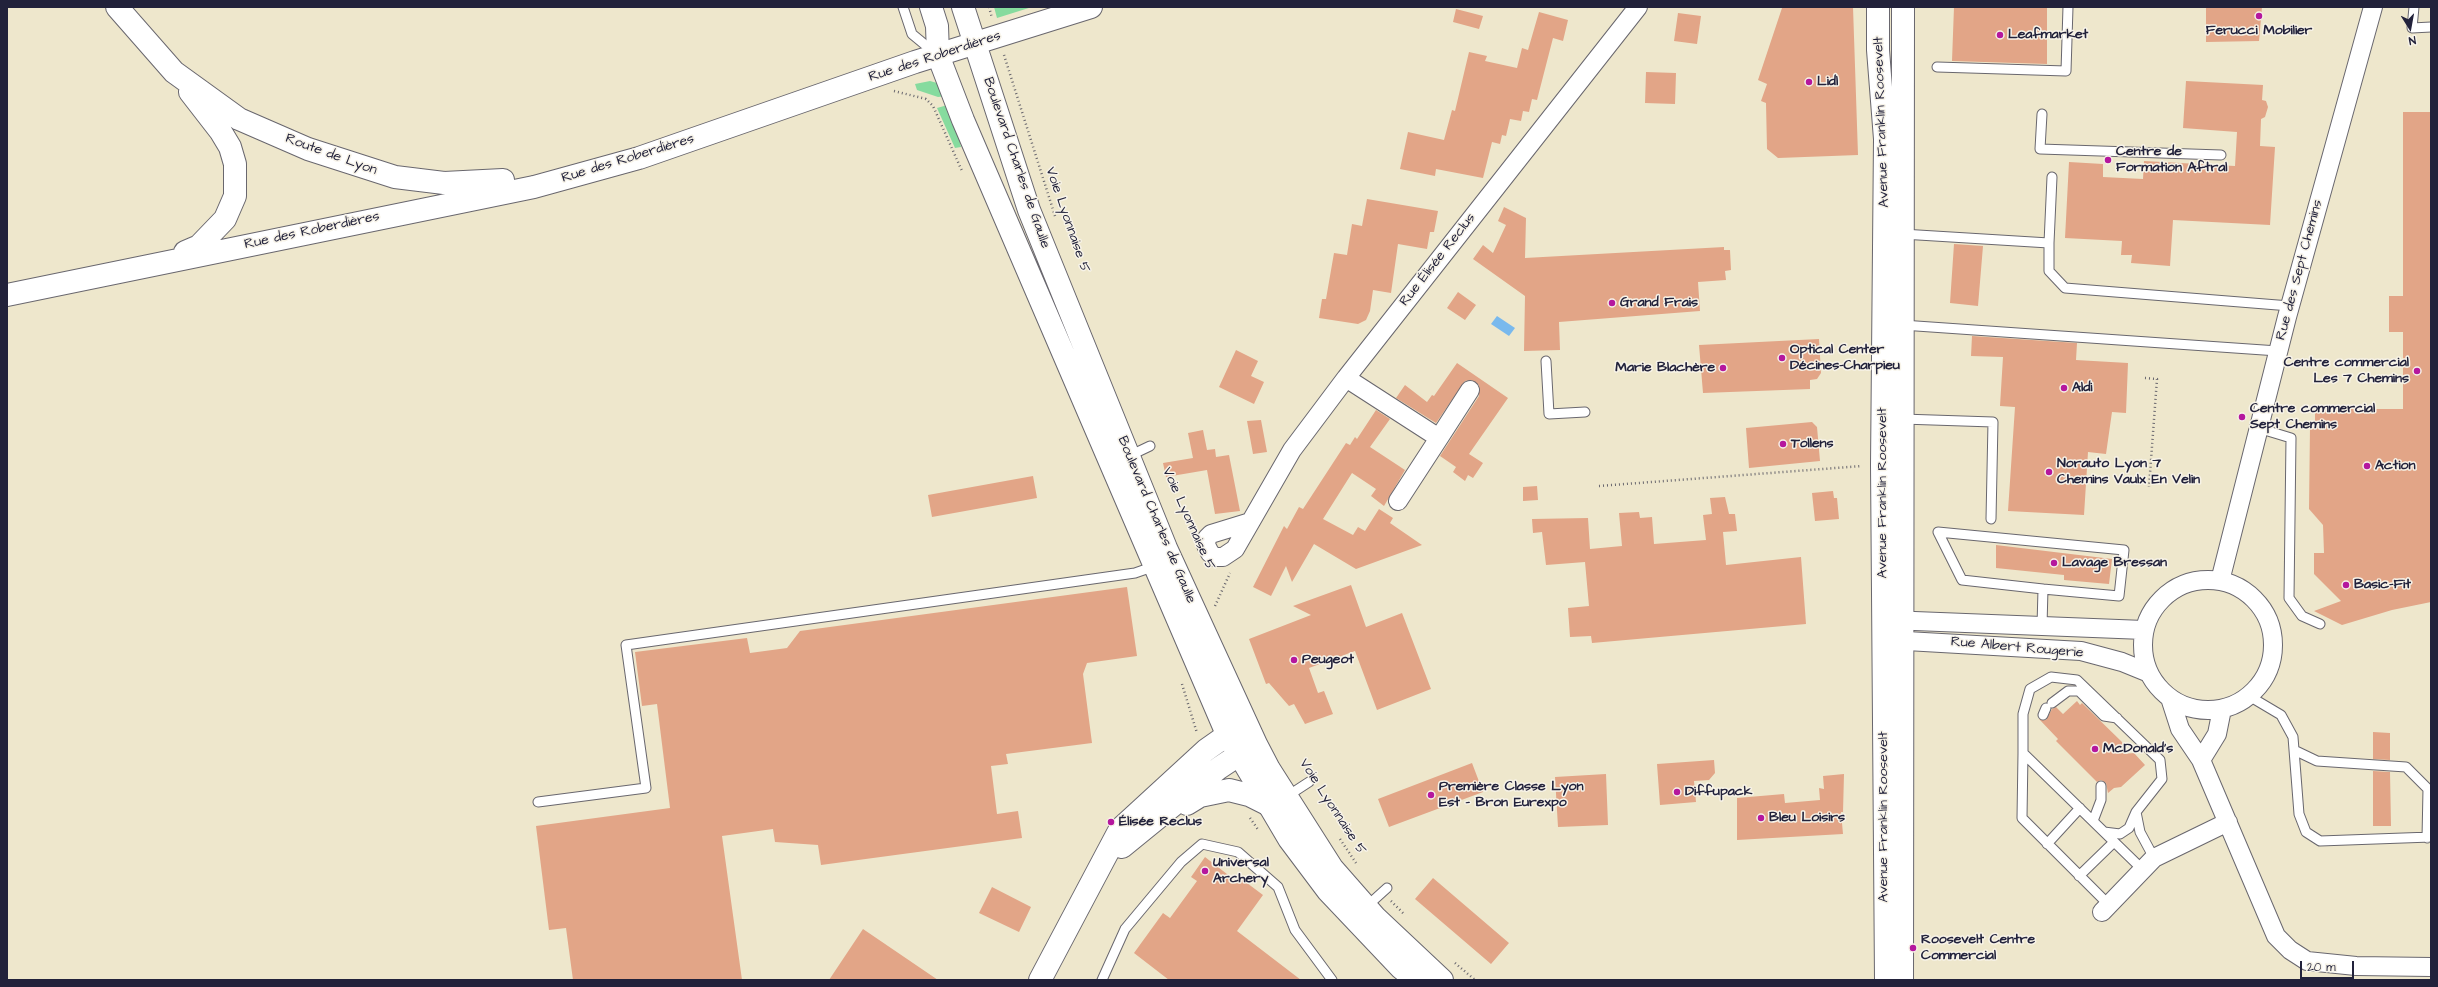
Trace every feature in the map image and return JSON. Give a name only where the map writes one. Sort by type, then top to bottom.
[{"type":"street","name":"Route de Lyon","points":[[117,7],[174,72],[239,119],[308,149],[395,177],[444,183],[489,182],[592,170]]},
{"type":"street","points":[[931,7],[937,26],[938,55]]},
{"type":"street","name":"Boulevard Charles de Gaulle","points":[[963,7],[1029,210],[1166,548],[1245,722],[1247,749]]},
{"type":"street","name":"Rue des Roberdières","points":[[7,294],[534,186],[729,128],[975,42],[1091,7]]},
{"type":"street","name":"Rue Élisée Reclus","points":[[1235,549],[1292,450],[1346,378],[1638,7]]},
{"type":"street","name":"Avenue Franklin Roosevelt","points":[[1878,7],[1878,50],[1885,139],[1882,465],[1893,630],[1902,980]]},
{"type":"street","name":"Avenue Franklin Roosevelt","points":[[1886,980],[1893,630],[1902,419],[1904,7]]},
{"type":"street","name":"Rue des Sept Chemins","points":[[2220,581],[2278,351],[2373,7]]},
{"type":"street","name":"Boulevard Charles de Gaulle","points":[[938,55],[963,120],[1227,734],[1247,749],[1277,800],[1366,907],[1442,980]]},
{"type":"street","name":"Rue des Roberdières","points":[[152,264],[199,246],[225,219],[235,196],[235,164],[230,147],[221,132],[174,72]]},
{"type":"street","points":[[1885,212],[1893,215],[1895,237],[1902,241]]},
{"type":"street","points":[[1346,378],[1439,438]]},
{"type":"street","points":[[1398,501],[1470,390]]},
{"type":"street","points":[[1235,549],[1223,557],[1215,557],[1210,553],[1206,545],[1207,538],[1218,531],[1250,522]]},
{"type":"street","points":[[2200,580],[2220,581],[2238,588],[2254,599],[2266,615],[2272,634],[2273,654],[2267,672],[2249,696],[2222,709],[2204,710],[2186,707],[2170,698],[2158,687],[2149,673],[2143,652],[2144,630],[2152,610],[2165,596],[2182,586],[2200,580]]},
{"type":"street","name":"Rue Albert Rougerie","points":[[1893,630],[2042,626],[2144,630]]},
{"type":"street","name":"Rue Albert Rougerie","points":[[1893,630],[2081,651],[2122,662],[2149,673]]},
{"type":"street","points":[[2170,698],[2180,730],[2202,760],[2276,936],[2290,950],[2307,961],[2356,973],[2431,967]]},
{"type":"street","points":[[2202,760],[2217,734],[2222,709]]},
{"type":"street","points":[[1040,980],[1120,829],[1227,734],[1245,722]]},
{"type":"street","points":[[1090,884],[1127,842],[1247,749]]},
{"type":"street","points":[[1127,842],[1200,796],[1216,791],[1230,790],[1277,800]]},
{"type":"street","name":"Boulevard Charles de Gaulle","points":[[1277,800],[1289,840],[1328,891],[1401,968],[1416,980]]},
{"type":"street","points":[[2105,909],[2148,864],[2228,822]]},
{"type":"lane","points":[[903,7],[912,34],[938,55]]},
{"type":"lane","points":[[1937,67],[2066,71],[2068,7]]},
{"type":"lane","points":[[2414,7],[2412,28],[2431,27]]},
{"type":"lane","points":[[2042,114],[2040,149],[2221,155]]},
{"type":"lane","points":[[2052,177],[2049,271],[2065,288],[2290,306]]},
{"type":"lane","points":[[1902,241],[2049,243]]},
{"type":"lane","points":[[1902,325],[2278,351]]},
{"type":"lane","points":[[1546,361],[1549,414],[1585,412]]},
{"type":"lane","points":[[1902,419],[1994,422],[1991,519]]},
{"type":"lane","points":[[2258,428],[2291,438],[2288,598],[2302,616],[2320,624]]},
{"type":"lane","points":[[1129,456],[1150,446]]},
{"type":"lane","points":[[1938,532],[2124,550],[2119,596],[2043,589],[1962,580],[1938,532]]},
{"type":"lane","points":[[538,802],[646,788],[626,645],[1136,573],[1155,566]]},
{"type":"lane","points":[[2042,626],[2043,589]]},
{"type":"lane","points":[[2104,832],[2120,834],[2130,828],[2136,812],[2162,779],[2160,760],[2077,680],[2051,677],[2030,689],[2022,714],[2022,818],[2079,876],[2105,909]]},
{"type":"lane","points":[[2047,709],[2068,692],[2079,691],[2104,716],[2116,718]]},
{"type":"lane","points":[[2249,696],[2281,715],[2293,737],[2294,750],[2299,814],[2306,832],[2320,841],[2429,837],[2428,789],[2406,767],[2317,761],[2294,750]]},
{"type":"lane","points":[[2023,753],[2114,842],[2148,864]]},
{"type":"lane","points":[[1277,800],[1309,782]]},
{"type":"lane","points":[[2094,821],[2101,800],[2101,786]]},
{"type":"lane","points":[[2047,844],[2080,808]]},
{"type":"lane","points":[[2136,812],[2148,864]]},
{"type":"lane","points":[[2079,876],[2114,842]]},
{"type":"lane","points":[[1105,979],[1125,929],[1180,862],[1202,844],[1238,852],[1278,887],[1295,930],[1332,980]]},
{"type":"lane","points":[[1366,907],[1385,890]]},
{"type":"path","name":"Voie Lyonnaise 5","points":[[989,7],[1055,218]]},
{"type":"path","points":[[2145,378],[2157,378],[2149,487]]},
{"type":"path","points":[[1599,486],[1882,465]]},
{"type":"path","points":[[1215,606],[1233,567],[1235,549]]},
{"type":"path","points":[[1212,599],[1219,613]]},
{"type":"path","name":"Voie Lyonnaise 5","points":[[1338,838],[1360,868]]},
{"type":"path","points":[[1385,890],[1408,918]]},
{"type":"path","points":[[1452,960],[1475,980]]},
{"type":"green space","points":[[994,7],[1032,7],[997,18]]},
{"type":"green space","points":[[930,81],[937,83],[946,96],[938,97],[917,90],[915,84]]},
{"type":"green space","points":[[951,104],[961,147],[955,148],[937,108]]},
{"type":"water","points":[[1497,316],[1515,328],[1509,336],[1491,324]]},
{"type":"building","name":"Lidl","points":[[1853,7],[1858,155],[1778,158],[1767,149],[1766,103],[1761,101],[1767,84],[1758,80],[1782,8]]},
{"type":"building","name":"Leafmarket","points":[[1954,7],[2047,7],[2047,64],[1952,61]]},
{"type":"building","points":[[2206,7],[2262,7],[2259,41],[2206,42]]},
{"type":"building","points":[[1456,9],[1483,16],[1479,29],[1453,22]]},
{"type":"building","points":[[1539,12],[1568,20],[1563,41],[1553,38],[1537,100],[1532,99],[1529,112],[1523,111],[1521,121],[1510,119],[1506,136],[1502,135],[1500,144],[1492,142],[1483,178],[1436,169],[1435,176],[1400,169],[1408,132],[1444,140],[1452,110],[1455,111],[1469,52],[1487,56],[1485,61],[1517,68],[1522,48],[1528,50]]},
{"type":"building","points":[[1678,13],[1701,16],[1697,44],[1674,41]]},
{"type":"building","points":[[1646,72],[1676,73],[1675,104],[1645,103]]},
{"type":"building","points":[[2186,81],[2263,85],[2262,100],[2266,101],[2268,107],[2265,117],[2261,119],[2260,146],[2275,147],[2270,225],[2173,220],[2170,266],[2131,263],[2132,255],[2121,255],[2122,241],[2065,238],[2069,162],[2103,164],[2103,177],[2143,179],[2144,161],[2235,166],[2237,132],[2183,128]]},
{"type":"building","name":"Centre commercial Les 7 Chemins","points":[[2403,112],[2431,112],[2431,602],[2392,610],[2342,625],[2314,611],[2341,601],[2314,574],[2314,553],[2324,553],[2323,525],[2309,509],[2310,427],[2315,427],[2315,409],[2403,409],[2403,332],[2389,332],[2389,296],[2403,296]]},
{"type":"building","points":[[1367,199],[1438,211],[1434,232],[1430,232],[1427,249],[1398,244],[1391,293],[1373,290],[1370,311],[1366,320],[1358,324],[1319,318],[1322,299],[1326,299],[1334,253],[1347,255],[1352,224],[1362,226]]},
{"type":"building","name":"Grand Frais","points":[[1504,207],[1526,218],[1525,258],[1724,247],[1724,250],[1730,250],[1731,270],[1725,271],[1726,280],[1698,282],[1700,311],[1559,322],[1560,350],[1524,351],[1525,296],[1473,259],[1483,245],[1493,253],[1506,225],[1498,221]]},
{"type":"building","points":[[1954,244],[1983,246],[1978,306],[1950,303]]},
{"type":"building","points":[[1458,292],[1476,305],[1465,320],[1447,308]]},
{"type":"building","points":[[1972,336],[2077,343],[2076,360],[2128,363],[2126,413],[2112,412],[2106,454],[2088,452],[2084,515],[2008,511],[2015,407],[2000,406],[2003,357],[1971,356]]},
{"type":"building","name":"Optical Center Décines-Charpieu","points":[[1819,339],[1821,373],[1817,379],[1810,380],[1810,389],[1703,393],[1699,345]]},
{"type":"building","points":[[1236,350],[1258,361],[1251,376],[1264,382],[1254,404],[1219,387]]},
{"type":"building","points":[[1457,363],[1508,398],[1469,454],[1483,463],[1473,478],[1468,475],[1465,481],[1453,472],[1456,467],[1440,456],[1479,396],[1479,385],[1471,380],[1465,381],[1436,423],[1396,398],[1405,385],[1427,402],[1432,395],[1434,396]]},
{"type":"building","points":[[1376,410],[1390,419],[1370,447],[1405,470],[1384,506],[1371,496],[1376,489],[1352,473],[1323,519],[1353,535],[1358,527],[1365,531],[1379,509],[1393,518],[1390,523],[1422,545],[1356,569],[1314,544],[1292,582],[1286,566],[1271,596],[1253,587],[1284,526],[1287,529],[1299,507],[1303,509],[1346,443],[1350,445],[1355,437],[1357,439]]},
{"type":"building","points":[[1261,420],[1267,452],[1253,454],[1247,421]]},
{"type":"building","name":"Tollens","points":[[1812,422],[1817,427],[1820,461],[1749,468],[1746,428]]},
{"type":"building","points":[[1203,430],[1207,450],[1215,449],[1216,457],[1229,455],[1240,511],[1215,514],[1207,470],[1166,477],[1163,463],[1193,458],[1188,433]]},
{"type":"building","points":[[1033,476],[1037,498],[932,517],[928,495]]},
{"type":"building","points":[[1537,486],[1538,500],[1523,501],[1523,487]]},
{"type":"building","points":[[1833,491],[1834,498],[1837,498],[1839,519],[1815,521],[1812,493]]},
{"type":"building","points":[[1725,497],[1729,514],[1735,514],[1737,531],[1723,532],[1726,565],[1801,557],[1806,624],[1592,643],[1591,636],[1570,637],[1568,608],[1589,606],[1585,562],[1546,565],[1542,532],[1533,533],[1532,519],[1588,518],[1590,549],[1622,546],[1619,513],[1639,512],[1640,518],[1652,517],[1654,544],[1706,540],[1703,515],[1712,514],[1710,498]]},
{"type":"building","name":"Lavage Bressan","points":[[1996,545],[2112,559],[2109,584],[2064,580],[2064,575],[1996,568]]},
{"type":"building","name":"Peugeot","points":[[1351,585],[1366,627],[1402,613],[1431,689],[1377,710],[1355,651],[1309,668],[1318,693],[1324,691],[1333,714],[1305,724],[1294,704],[1289,706],[1269,683],[1266,684],[1249,639],[1311,615],[1293,606]]},
{"type":"building","points":[[1127,587],[1137,656],[1087,663],[1083,674],[1092,743],[1006,754],[1008,764],[991,766],[997,814],[1018,811],[1022,838],[821,865],[818,845],[775,842],[773,829],[722,836],[742,980],[573,980],[566,928],[549,930],[536,826],[670,808],[657,704],[642,706],[635,652],[747,638],[750,653],[787,648],[800,631]]},
{"type":"building","name":"McDonald's","points":[[2077,701],[2080,705],[2082,703],[2122,742],[2124,754],[2134,753],[2145,765],[2121,787],[2114,788],[2108,793],[2106,783],[2101,780],[2097,782],[2056,741],[2058,739],[2039,719],[2046,720],[2052,709],[2056,707],[2063,714]]},
{"type":"building","points":[[2373,732],[2390,733],[2390,760],[2373,759]]},
{"type":"building","name":"Diffupack","points":[[1714,760],[1715,773],[1709,780],[1694,781],[1696,802],[1660,805],[1657,764]]},
{"type":"building","name":"Première Classe Lyon Est - Bron Eurexpo","points":[[1472,763],[1483,792],[1389,827],[1378,799]]},
{"type":"building","points":[[2373,771],[2390,772],[2391,826],[2373,826]]},
{"type":"building","points":[[1606,774],[1608,825],[1558,827],[1555,777]]},
{"type":"building","points":[[1844,774],[1843,812],[1841,812],[1843,834],[1737,840],[1737,798],[1784,794],[1785,803],[1820,800],[1819,788],[1824,789],[1823,776]]},
{"type":"building","points":[[1205,857],[1236,881],[1239,877],[1263,895],[1237,931],[1301,980],[1169,980],[1134,953],[1163,913],[1170,918],[1197,881],[1191,877]]},
{"type":"building","points":[[1433,878],[1509,943],[1491,964],[1415,899]]},
{"type":"building","points":[[992,887],[1031,907],[1019,932],[979,913]]},
{"type":"building","points":[[863,929],[938,980],[829,980]]},
{"type":"place","name":"Ferucci Mobilier","points":[[2259,16]]},
{"type":"place","name":"Leafmarket","points":[[2000,35]]},
{"type":"place","name":"Lidl","points":[[1809,82]]},
{"type":"place","name":"Centre de Formation Aftral","points":[[2108,160]]},
{"type":"place","name":"Grand Frais","points":[[1612,303]]},
{"type":"place","name":"Optical Center Décines-Charpieu","points":[[1782,358]]},
{"type":"place","name":"Marie Blachère","points":[[1723,368]]},
{"type":"place","name":"Centre commercial Les 7 Chemins","points":[[2417,371]]},
{"type":"place","name":"Aldi","points":[[2064,388]]},
{"type":"place","name":"Centre commercial Sept Chemins","points":[[2242,417]]},
{"type":"place","name":"Tollens","points":[[1783,444]]},
{"type":"place","name":"Action","points":[[2367,466]]},
{"type":"place","name":"Norauto Lyon 7 Chemins Vaulx En Velin","points":[[2049,472]]},
{"type":"place","name":"Lavage Bressan","points":[[2054,563]]},
{"type":"place","name":"Basic-Fit","points":[[2346,585]]},
{"type":"place","name":"Peugeot","points":[[1294,660]]},
{"type":"place","name":"McDonald's","points":[[2095,749]]},
{"type":"place","name":"Diffupack","points":[[1677,792]]},
{"type":"place","name":"Première Classe Lyon Est - Bron Eurexpo","points":[[1431,795]]},
{"type":"place","name":"Bleu Loisirs","points":[[1761,818]]},
{"type":"place","name":"Élisée Reclus","points":[[1111,822]]},
{"type":"place","name":"Universal Archery","points":[[1205,871]]},
{"type":"place","name":"Roosevelt Centre Commercial","points":[[1913,948]]}]
